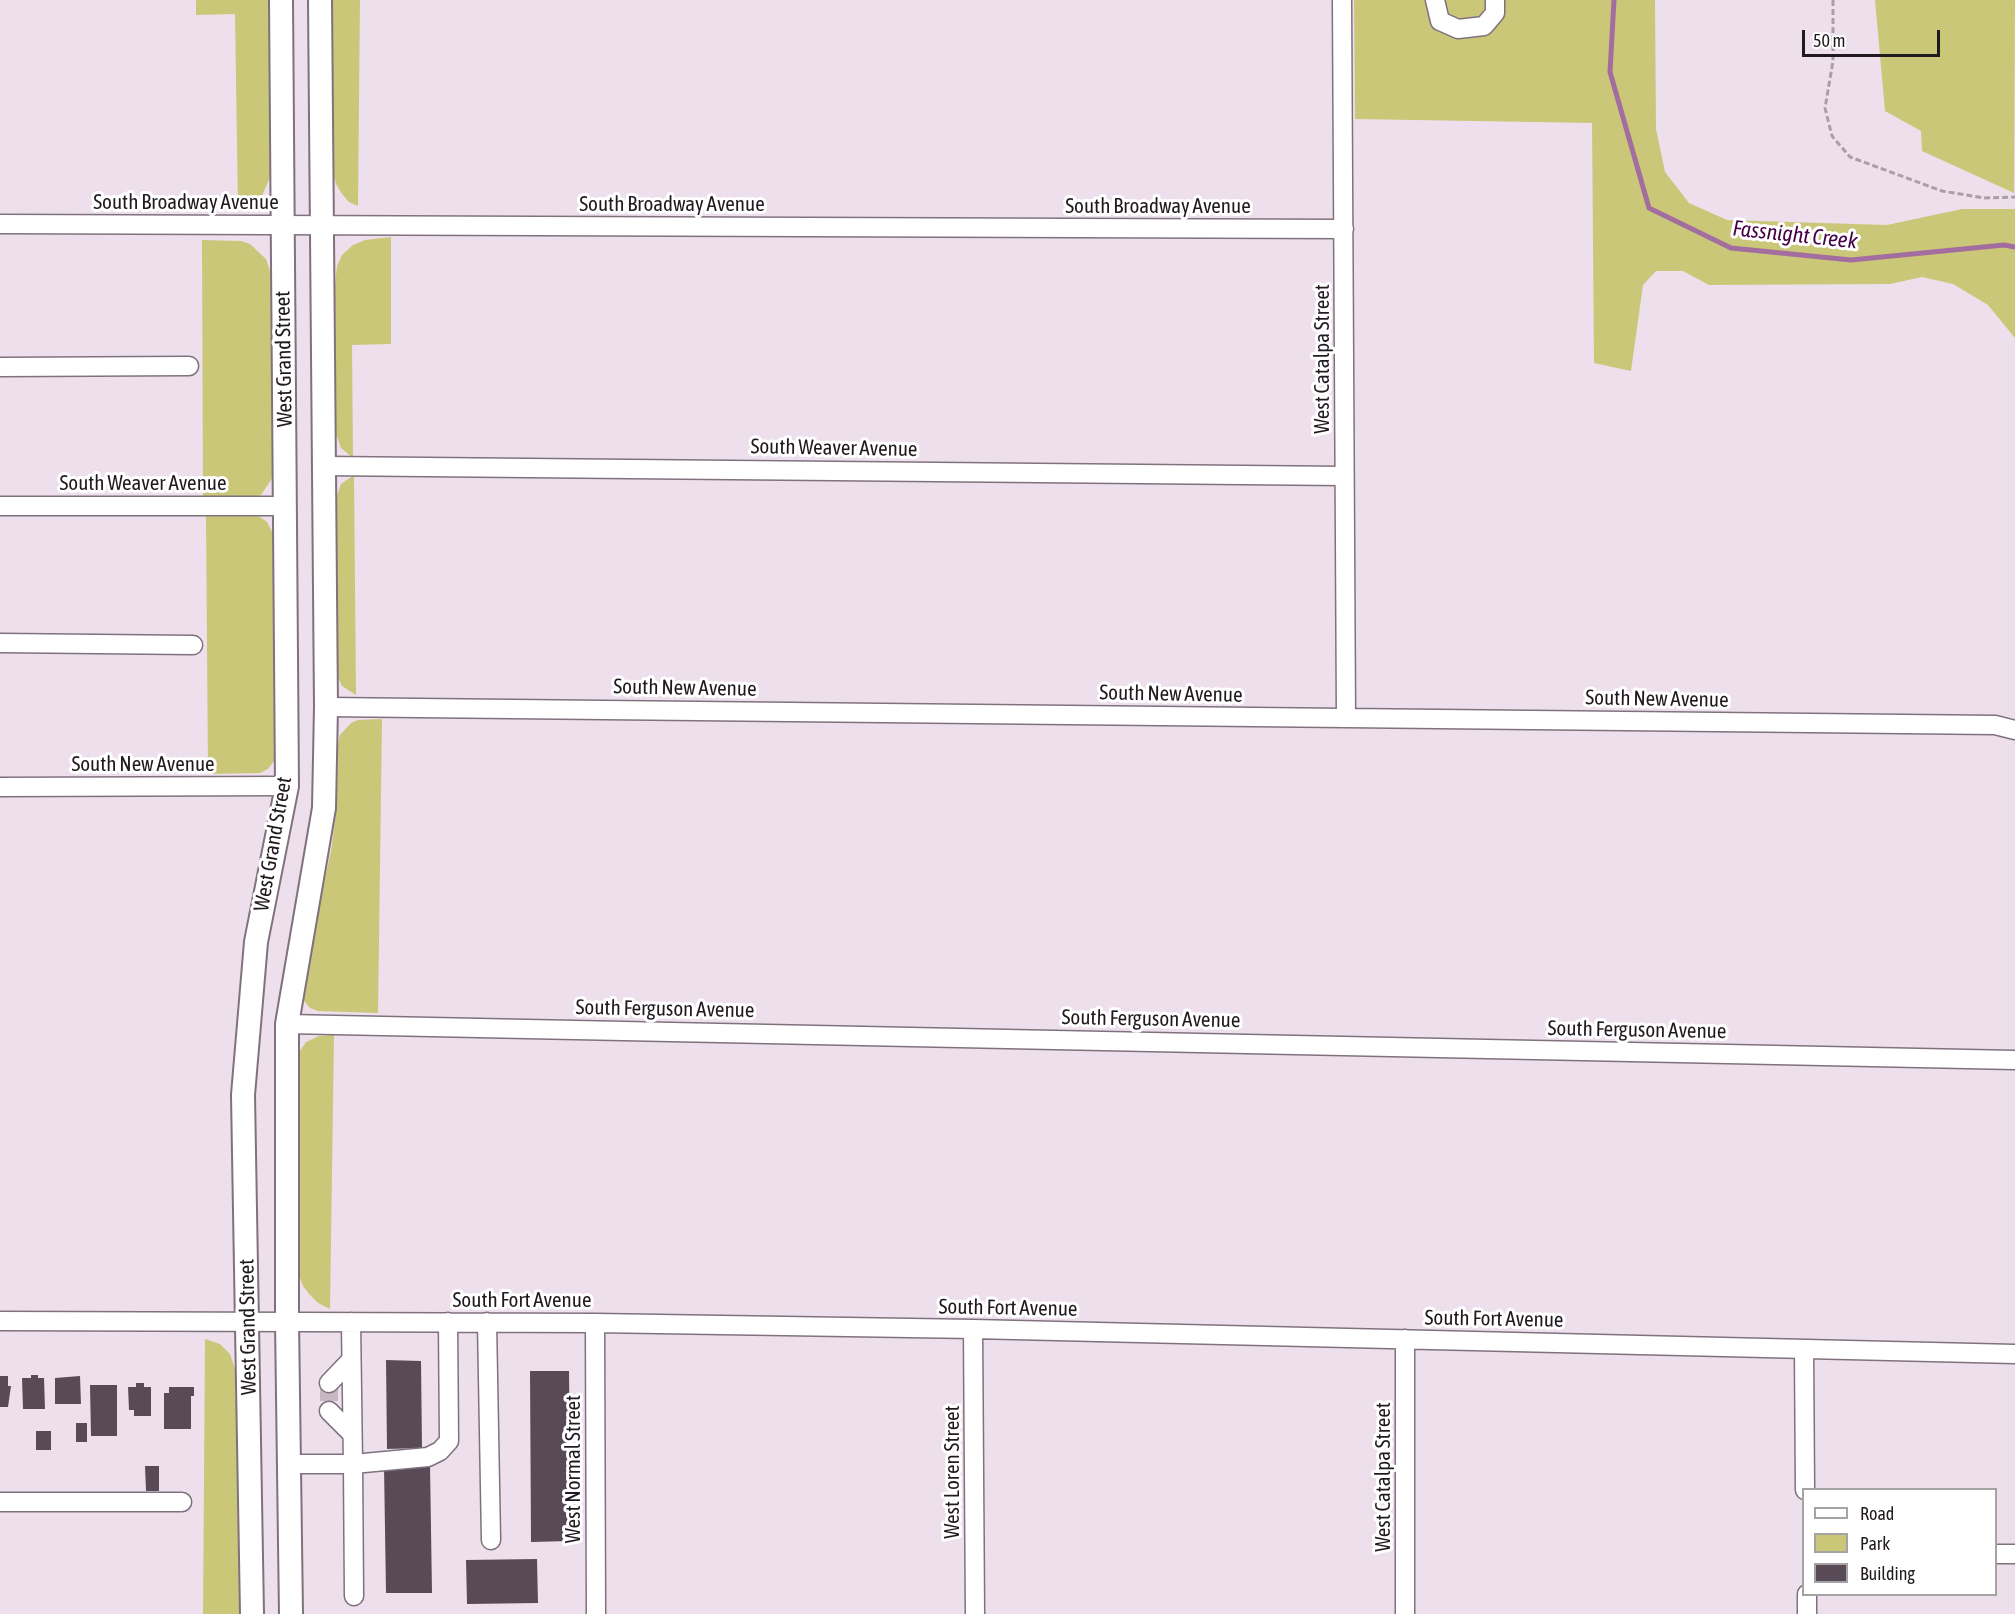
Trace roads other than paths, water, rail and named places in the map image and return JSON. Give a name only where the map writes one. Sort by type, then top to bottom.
[{"type":"main road","name":"West Grand Street","points":[[252,1614],[243,1095],[256,942],[287,786],[281,0]]},
{"type":"main road","name":"West Grand Street","points":[[291,1614],[286,1322],[286,1024],[324,808],[326,707],[320,0]]},
{"type":"street","name":"West Catalpa Street","points":[[1342,0],[1346,718]]},
{"type":"street","points":[[1435,0],[1440,21],[1458,28],[1484,26],[1495,13],[1495,0]]},
{"type":"street","name":"South Broadway Avenue","points":[[0,224],[1344,229]]},
{"type":"street","points":[[0,367],[189,366]]},
{"type":"street","name":"South Weaver Avenue","points":[[324,466],[1344,476]]},
{"type":"street","name":"South Weaver Avenue","points":[[0,506],[286,506]]},
{"type":"street","points":[[0,643],[193,645]]},
{"type":"street","name":"South New Avenue","points":[[326,707],[1995,725],[2015,730]]},
{"type":"street","name":"South New Avenue","points":[[0,787],[287,786]]},
{"type":"street","name":"South Ferguson Avenue","points":[[286,1024],[2015,1060]]},
{"type":"street","name":"South Fort Avenue","points":[[0,1321],[487,1322],[974,1329],[2015,1354]]},
{"type":"street","points":[[351,1322],[354,1596]]},
{"type":"street","points":[[289,1464],[353,1464],[428,1457],[440,1451],[449,1441],[448,1322]]},
{"type":"street","points":[[487,1322],[491,1540]]},
{"type":"street","name":"West Normal Street","points":[[595,1323],[596,1614]]},
{"type":"street","name":"West Loren Street","points":[[974,1329],[975,1614]]},
{"type":"street","name":"West Catalpa Street","points":[[1405,1339],[1405,1614]]},
{"type":"street","points":[[1804,1350],[1805,1488]]},
{"type":"street","points":[[329,1383],[351,1360]]},
{"type":"street","points":[[329,1411],[352,1434]]},
{"type":"street","points":[[0,1502],[182,1502]]},
{"type":"street","points":[[1997,1554],[2015,1554]]},
{"type":"street","points":[[1807,1596],[1807,1614]]},
{"type":"waterway","name":"Fassnight Creek","points":[[1614,0],[1610,72],[1649,208],[1731,248],[1851,260],[2004,245],[2015,247]]},
{"type":"tunnel","points":[[329,1383],[329,1411]]}]
